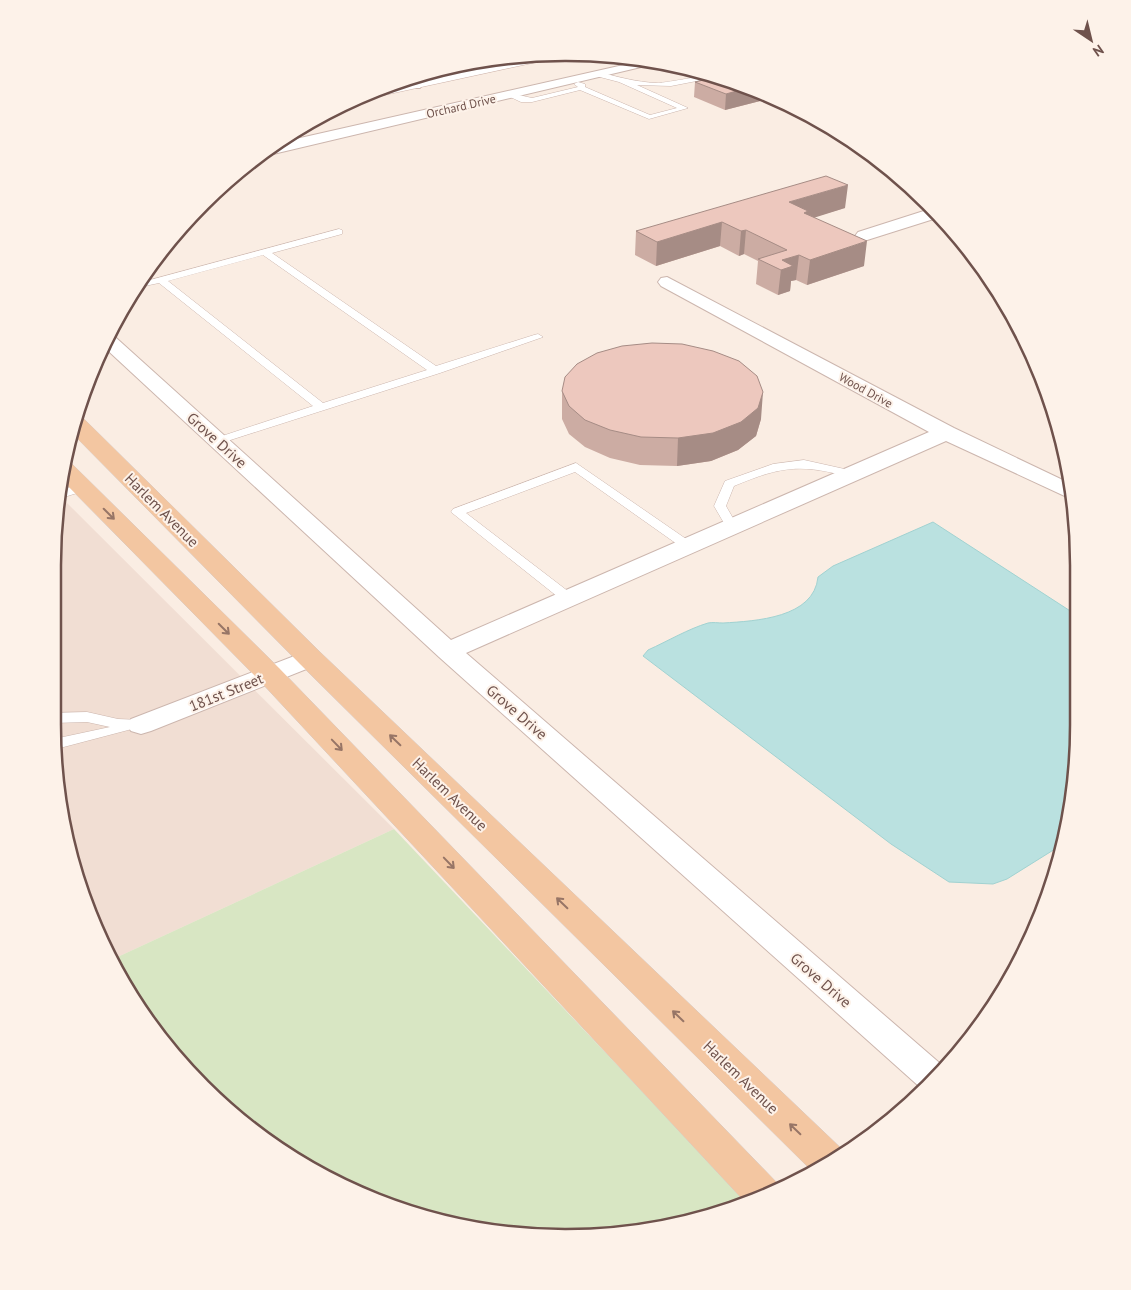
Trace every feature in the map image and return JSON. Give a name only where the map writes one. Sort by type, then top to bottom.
[{"type":"main road","name":"Harlem Avenue","points":[[80,428],[310,658],[824,1157]]},
{"type":"main road","points":[[69,481],[269,674],[759,1190]]},
{"type":"street","name":"Orchard Drive","points":[[284,147],[542,88],[576,85],[599,74],[633,66]]},
{"type":"street","points":[[864,236],[928,215]]},
{"type":"street","name":"Wood Drive","points":[[667,282],[946,433],[1063,488]]},
{"type":"street","name":"Grove Drive","points":[[112,345],[448,651],[928,1075]]},
{"type":"street","points":[[448,651],[946,433]]},
{"type":"street","name":"181st Street","points":[[141,725],[310,658]]},
{"type":"lane","points":[[510,95],[527,100],[557,94],[576,85],[649,117],[684,108],[599,74]]},
{"type":"lane","points":[[623,82],[652,85],[678,84],[700,79]]},
{"type":"lane","points":[[542,88],[557,94]]},
{"type":"lane","points":[[147,283],[339,232]]},
{"type":"lane","points":[[265,252],[436,371]]},
{"type":"lane","points":[[161,280],[321,407]]},
{"type":"lane","points":[[218,441],[538,336]]},
{"type":"lane","points":[[732,527],[720,506],[728,484],[766,468],[802,462],[828,466],[854,474]]},
{"type":"lane","points":[[568,598],[457,512],[576,467],[688,546]]},
{"type":"lane","points":[[61,718],[87,717],[118,724],[141,725]]},
{"type":"lane","points":[[62,743],[141,725]]},
{"type":"shaded area","points":[[66,502],[394,829],[118,957],[88,887],[78,855],[71,823],[62,757],[61,566]]},
{"type":"green space","points":[[394,829],[742,1197],[696,1212],[664,1219],[598,1228],[566,1229],[533,1228],[467,1219],[403,1202],[342,1177],[313,1161],[285,1144],[233,1104],[186,1057],[165,1031],[146,1005],[118,957]]},
{"type":"water","points":[[933,522],[1070,611],[1069,757],[1060,823],[1054,849],[1007,879],[993,884],[949,882],[891,844],[643,656],[648,650],[708,623],[751,621],[781,615],[795,609],[806,601],[814,591],[818,577],[833,566]]},
{"type":"building","points":[[703,80],[736,91],[726,94],[695,82]]},
{"type":"building","points":[[826,176],[848,185],[789,202],[808,211],[804,213],[867,241],[810,260],[799,255],[782,260],[793,266],[781,270],[758,259],[787,250],[746,230],[741,231],[722,222],[657,242],[636,231]]},
{"type":"building","points":[[652,343],[682,344],[713,351],[739,361],[757,376],[763,392],[758,408],[741,422],[713,433],[678,438],[641,437],[610,430],[585,420],[569,406],[562,391],[565,377],[577,364],[597,353],[622,346]]}]
